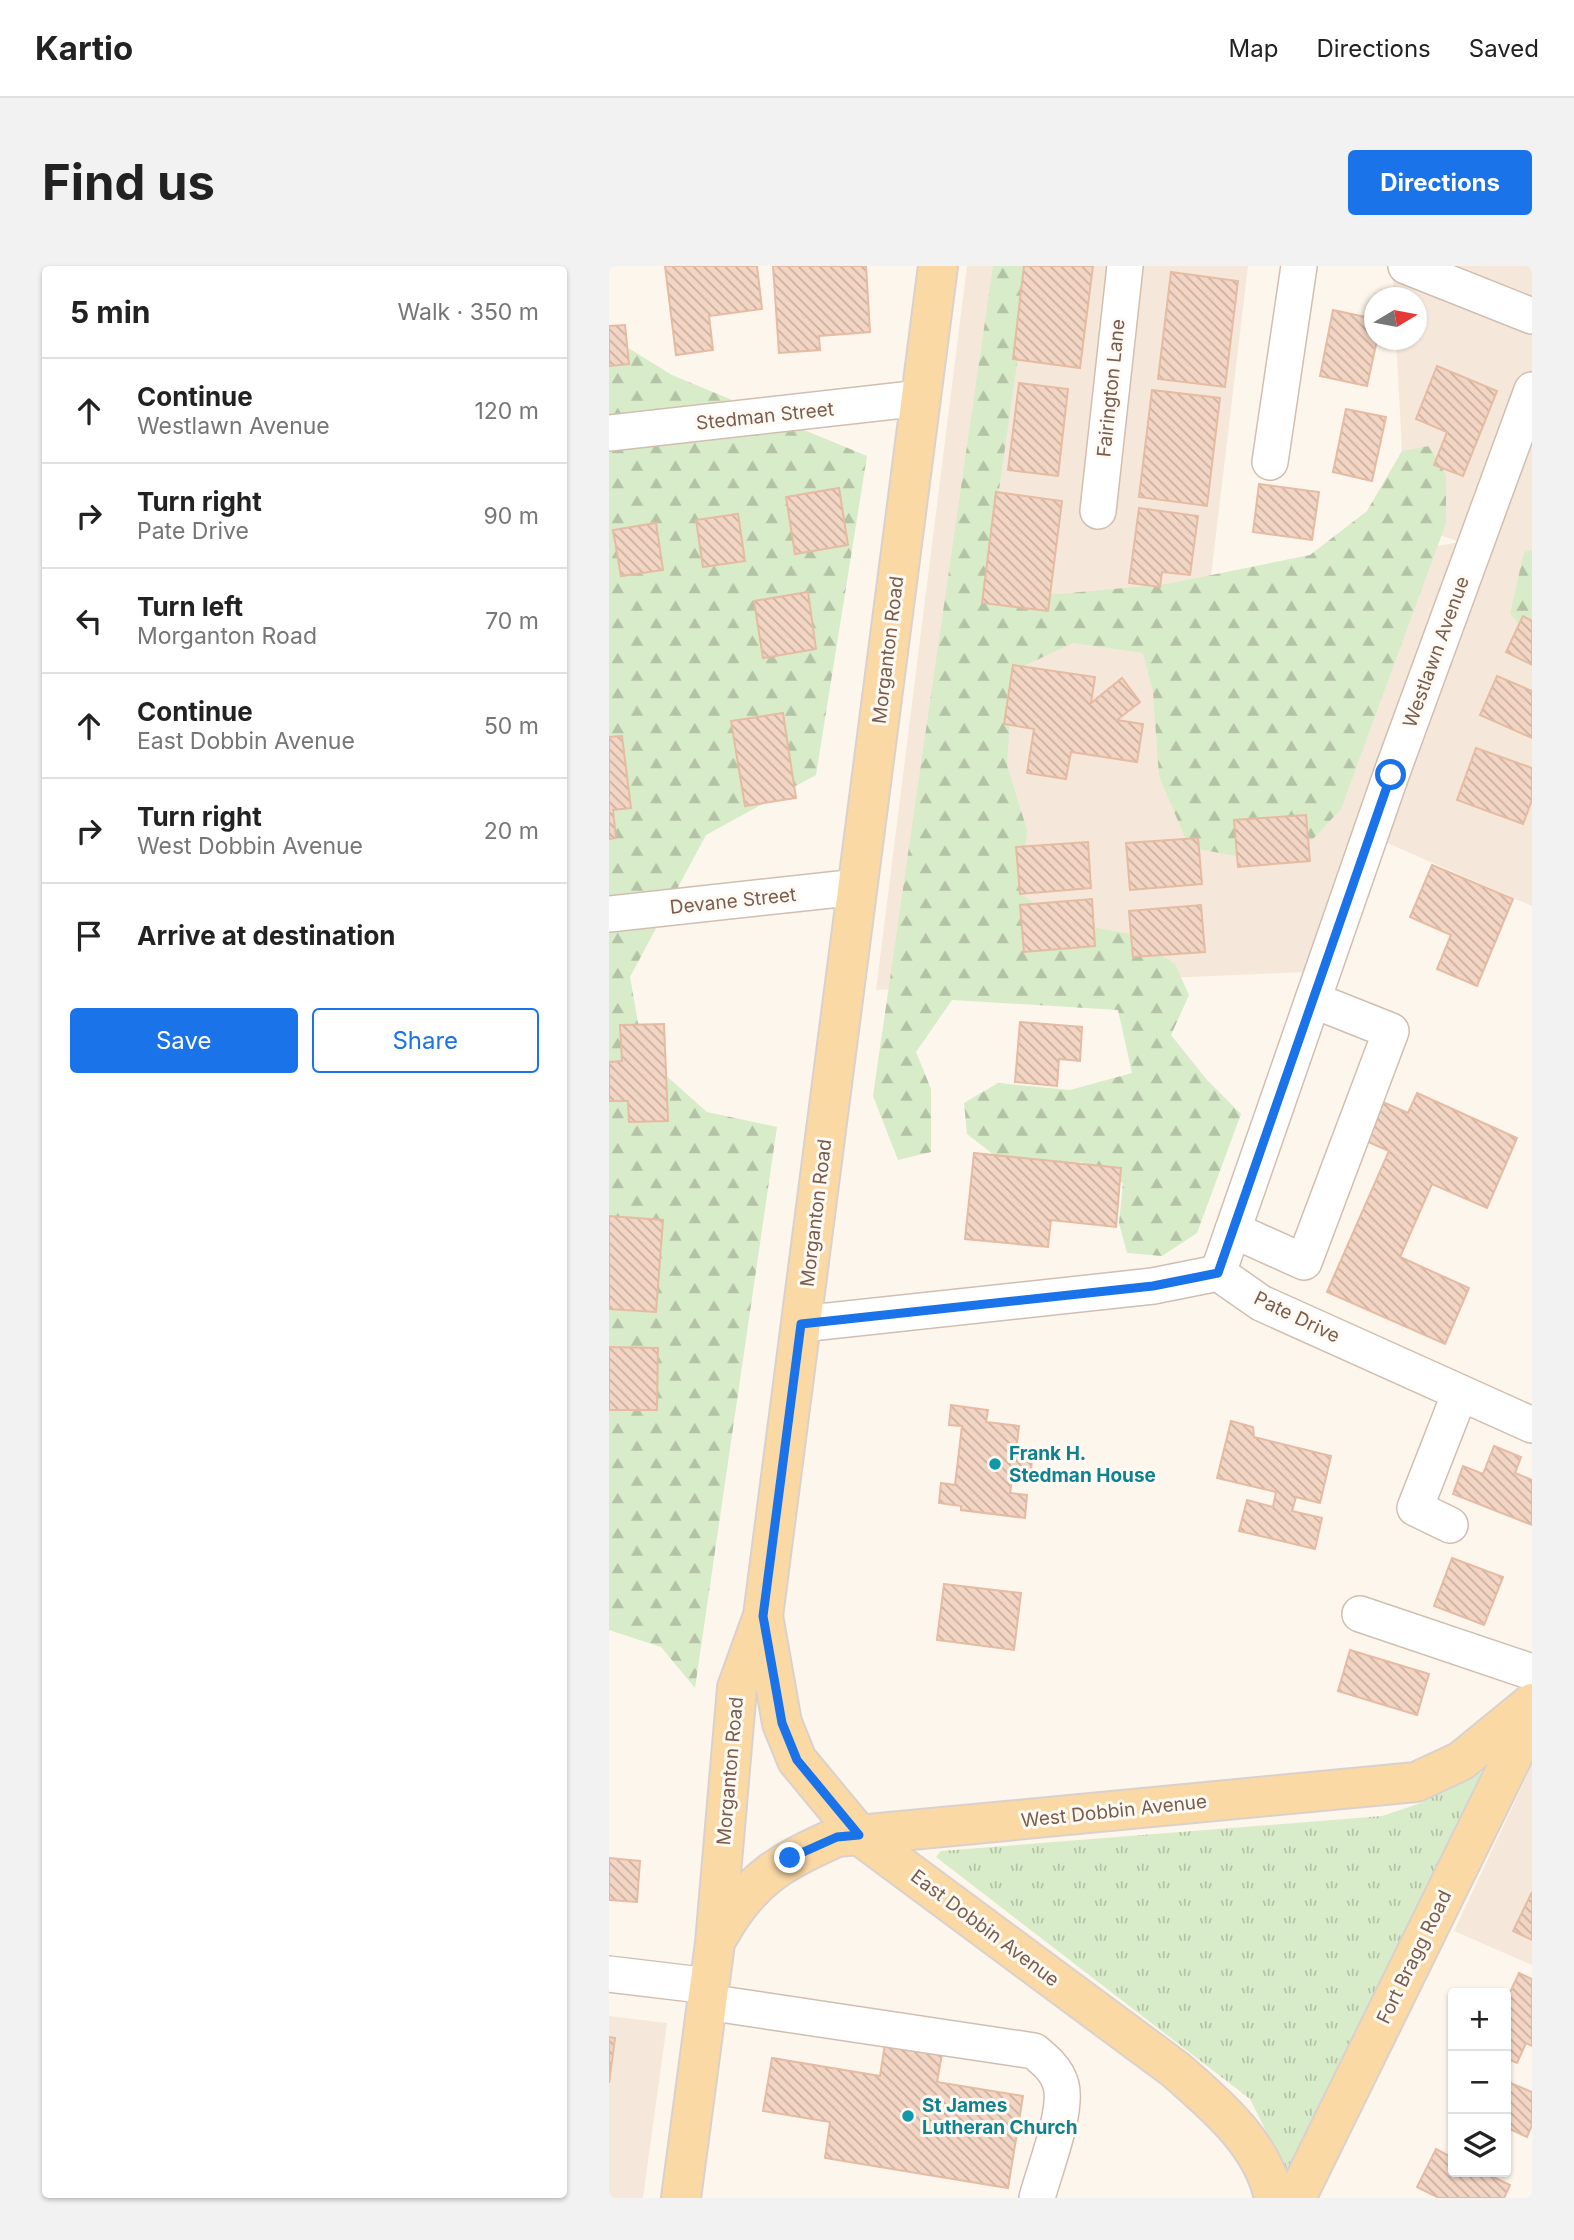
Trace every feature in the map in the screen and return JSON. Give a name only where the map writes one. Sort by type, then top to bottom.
[{"type":"main road","name":"Morganton Road","points":[[681,2198],[715,1943],[737,1688],[763,1616],[938,266]]},
{"type":"main road","name":"East Dobbin Avenue","points":[[763,1616],[782,1723],[797,1760],[859,1835],[1195,2087],[1249,2142],[1270,2179],[1274,2198]]},
{"type":"main road","name":"West Dobbin Avenue","points":[[715,1943],[750,1888],[790,1858],[837,1837],[1416,1782],[1461,1761],[1532,1703]]},
{"type":"main road","name":"Fort Bragg Road","points":[[1296,2198],[1532,1717]]},
{"type":"street","name":"Fairington Lane","points":[[1098,511],[1125,266]]},
{"type":"street","points":[[1270,462],[1299,266]]},
{"type":"street","points":[[1406,266],[1532,316]]},
{"type":"street","name":"Westlawn Avenue","points":[[1218,1273],[1391,775],[1532,390]]},
{"type":"street","name":"Stedman Street","points":[[609,433],[921,398]]},
{"type":"street","name":"Devane Street","points":[[609,914],[858,887]]},
{"type":"street","points":[[1233,1230],[1304,1262],[1391,1031],[1313,1000]]},
{"type":"street","points":[[801,1324],[1153,1286],[1218,1273]]},
{"type":"street","name":"Pate Drive","points":[[1218,1273],[1261,1303],[1532,1425]]},
{"type":"street","points":[[1450,1525],[1415,1508],[1460,1393]]},
{"type":"street","points":[[1360,1614],[1532,1672]]},
{"type":"street","points":[[609,1974],[1034,2051],[1050,2064],[1061,2085],[1060,2112],[1037,2198]]},
{"type":"shaded area","points":[[967,266],[1248,266],[1210,585],[1460,542],[1367,511],[1402,451],[1397,350],[1427,350],[1427,287],[1393,287],[1392,266],[1532,266],[1532,906],[1355,829],[1306,972],[876,990]]},
{"type":"shaded area","points":[[1532,1765],[1532,1965],[1454,1931]]},
{"type":"shaded area","points":[[609,2016],[667,2023],[643,2198],[609,2198]]},
{"type":"green space","points":[[993,266],[1031,266],[991,546],[996,591],[1059,594],[1167,584],[1310,555],[1367,511],[1402,451],[1429,446],[1446,475],[1446,523],[1341,809],[1312,840],[1235,856],[1189,847],[1159,776],[1153,692],[1143,653],[1073,643],[1013,671],[1007,765],[1027,830],[1021,894],[1060,921],[1130,934],[1175,964],[1189,995],[1171,1035],[1207,1080],[1241,1114],[1197,1233],[1162,1256],[1127,1253],[1119,1223],[1123,1183],[1082,1162],[1003,1162],[967,1134],[964,1103],[998,1083],[1070,1090],[1132,1073],[1118,1010],[952,1000],[916,1052],[931,1089],[931,1152],[898,1160],[873,1096]]},
{"type":"green space","points":[[609,336],[672,375],[867,456],[816,775],[706,835],[630,977],[644,1056],[707,1112],[777,1127],[695,1688],[661,1647],[609,1630]]},
{"type":"green space","points":[[1532,550],[1532,637],[1510,614],[1524,552]]},
{"type":"green space","points":[[1485,1770],[1286,2198],[1285,2169],[1250,2099],[936,1857],[941,1851],[1382,1816],[1421,1803]]},
{"type":"building","points":[[665,266],[757,266],[762,309],[709,316],[713,350],[676,355]]},
{"type":"building","points":[[773,266],[866,266],[870,332],[819,336],[820,350],[779,353]]},
{"type":"building","points":[[1024,266],[1093,266],[1080,368],[1013,359]]},
{"type":"building","points":[[1171,272],[1238,281],[1225,387],[1158,379]]},
{"type":"building","points":[[1333,310],[1364,317],[1364,350],[1375,350],[1367,386],[1320,376]]},
{"type":"building","points":[[625,325],[629,364],[609,366],[609,326]]},
{"type":"building","points":[[1437,366],[1497,391],[1463,476],[1434,465],[1447,432],[1416,419]]},
{"type":"building","points":[[1019,383],[1068,389],[1058,476],[1008,470]]},
{"type":"building","points":[[1152,390],[1220,398],[1207,506],[1139,497]]},
{"type":"building","points":[[1346,409],[1386,417],[1372,481],[1333,472]]},
{"type":"building","points":[[1259,484],[1319,492],[1312,540],[1253,532]]},
{"type":"building","points":[[839,488],[848,545],[795,554],[786,497]]},
{"type":"building","points":[[996,492],[1062,501],[1048,611],[982,603]]},
{"type":"building","points":[[1139,508],[1198,516],[1190,575],[1162,572],[1160,587],[1129,583]]},
{"type":"building","points":[[738,514],[745,561],[703,567],[696,520]]},
{"type":"building","points":[[656,523],[663,570],[621,576],[613,530]]},
{"type":"building","points":[[808,592],[816,649],[763,658],[754,601]]},
{"type":"building","points":[[1523,616],[1532,621],[1532,665],[1506,652]]},
{"type":"building","points":[[1013,665],[1095,677],[1091,703],[1122,678],[1140,702],[1117,720],[1143,724],[1137,762],[1071,752],[1066,779],[1027,773],[1034,729],[1004,724]]},
{"type":"building","points":[[1497,676],[1532,691],[1532,738],[1480,715]]},
{"type":"building","points":[[783,713],[796,798],[745,806],[731,721]]},
{"type":"building","points":[[622,736],[631,808],[613,810],[616,838],[609,839],[609,737]]},
{"type":"building","points":[[1476,748],[1532,768],[1532,800],[1523,824],[1457,800]]},
{"type":"building","points":[[1306,815],[1310,861],[1238,867],[1234,820]]},
{"type":"building","points":[[1198,838],[1202,884],[1130,890],[1126,843]]},
{"type":"building","points":[[1088,842],[1091,888],[1020,894],[1016,847]]},
{"type":"building","points":[[1432,865],[1513,899],[1477,986],[1437,969],[1451,935],[1410,917]]},
{"type":"building","points":[[1092,899],[1095,946],[1024,952],[1020,905]]},
{"type":"building","points":[[1201,905],[1205,952],[1133,957],[1129,911]]},
{"type":"building","points":[[1020,1022],[1082,1027],[1080,1061],[1059,1059],[1057,1086],[1015,1082]]},
{"type":"building","points":[[664,1024],[668,1121],[629,1122],[628,1101],[609,1101],[609,1062],[622,1061],[620,1025]]},
{"type":"building","points":[[1417,1093],[1517,1138],[1487,1208],[1432,1184],[1400,1257],[1469,1288],[1445,1344],[1327,1292],[1389,1151],[1366,1141],[1383,1102],[1408,1113]]},
{"type":"building","points":[[974,1153],[1121,1168],[1116,1227],[1051,1220],[1048,1247],[965,1239]]},
{"type":"building","points":[[609,1216],[663,1220],[656,1312],[609,1309]]},
{"type":"building","points":[[609,1347],[658,1348],[657,1410],[609,1410]]},
{"type":"building","name":"Frank H. Stedman House","points":[[951,1405],[988,1410],[986,1422],[1019,1426],[1016,1452],[1033,1453],[1030,1477],[1013,1474],[1010,1493],[1027,1495],[1025,1518],[961,1510],[961,1506],[939,1503],[941,1483],[955,1485],[962,1426],[949,1425]]},
{"type":"building","points":[[1231,1421],[1253,1427],[1254,1437],[1331,1456],[1320,1503],[1296,1497],[1292,1511],[1322,1518],[1315,1549],[1239,1531],[1247,1500],[1273,1507],[1276,1492],[1217,1478]]},
{"type":"building","points":[[1494,1446],[1521,1457],[1515,1473],[1532,1480],[1532,1525],[1453,1494],[1463,1466],[1483,1474]]},
{"type":"building","points":[[1452,1558],[1503,1577],[1484,1625],[1434,1606]]},
{"type":"building","points":[[944,1584],[1021,1593],[1014,1650],[937,1640]]},
{"type":"building","points":[[1350,1650],[1429,1674],[1417,1715],[1338,1691]]},
{"type":"building","points":[[609,1858],[640,1861],[637,1902],[609,1900]]},
{"type":"building","points":[[1532,1892],[1532,1940],[1513,1931]]},
{"type":"building","points":[[1519,1973],[1532,1979],[1532,2046],[1526,2043],[1517,2063],[1511,2060],[1511,1990]]},
{"type":"building","points":[[609,2037],[615,2038],[609,2083]]},
{"type":"building","name":"St James Lutheran Church","points":[[885,2044],[942,2054],[937,2082],[1023,2096],[1008,2188],[825,2158],[830,2122],[763,2111],[772,2058],[880,2076]]},
{"type":"building","points":[[1511,2083],[1532,2092],[1532,2125],[1527,2137],[1511,2129]]},
{"type":"building","points":[[1436,2149],[1448,2155],[1448,2177],[1493,2177],[1510,2185],[1504,2198],[1439,2198],[1417,2187]]},
{"type":"place","name":"Frank H. Stedman House","points":[[995,1464]]},
{"type":"place","name":"St James Lutheran Church","points":[[908,2116]]},
{"type":"route","points":[[790,1858],[837,1837],[859,1835],[797,1760],[782,1723],[763,1616],[801,1324],[1153,1286],[1218,1273],[1391,775]]}]
